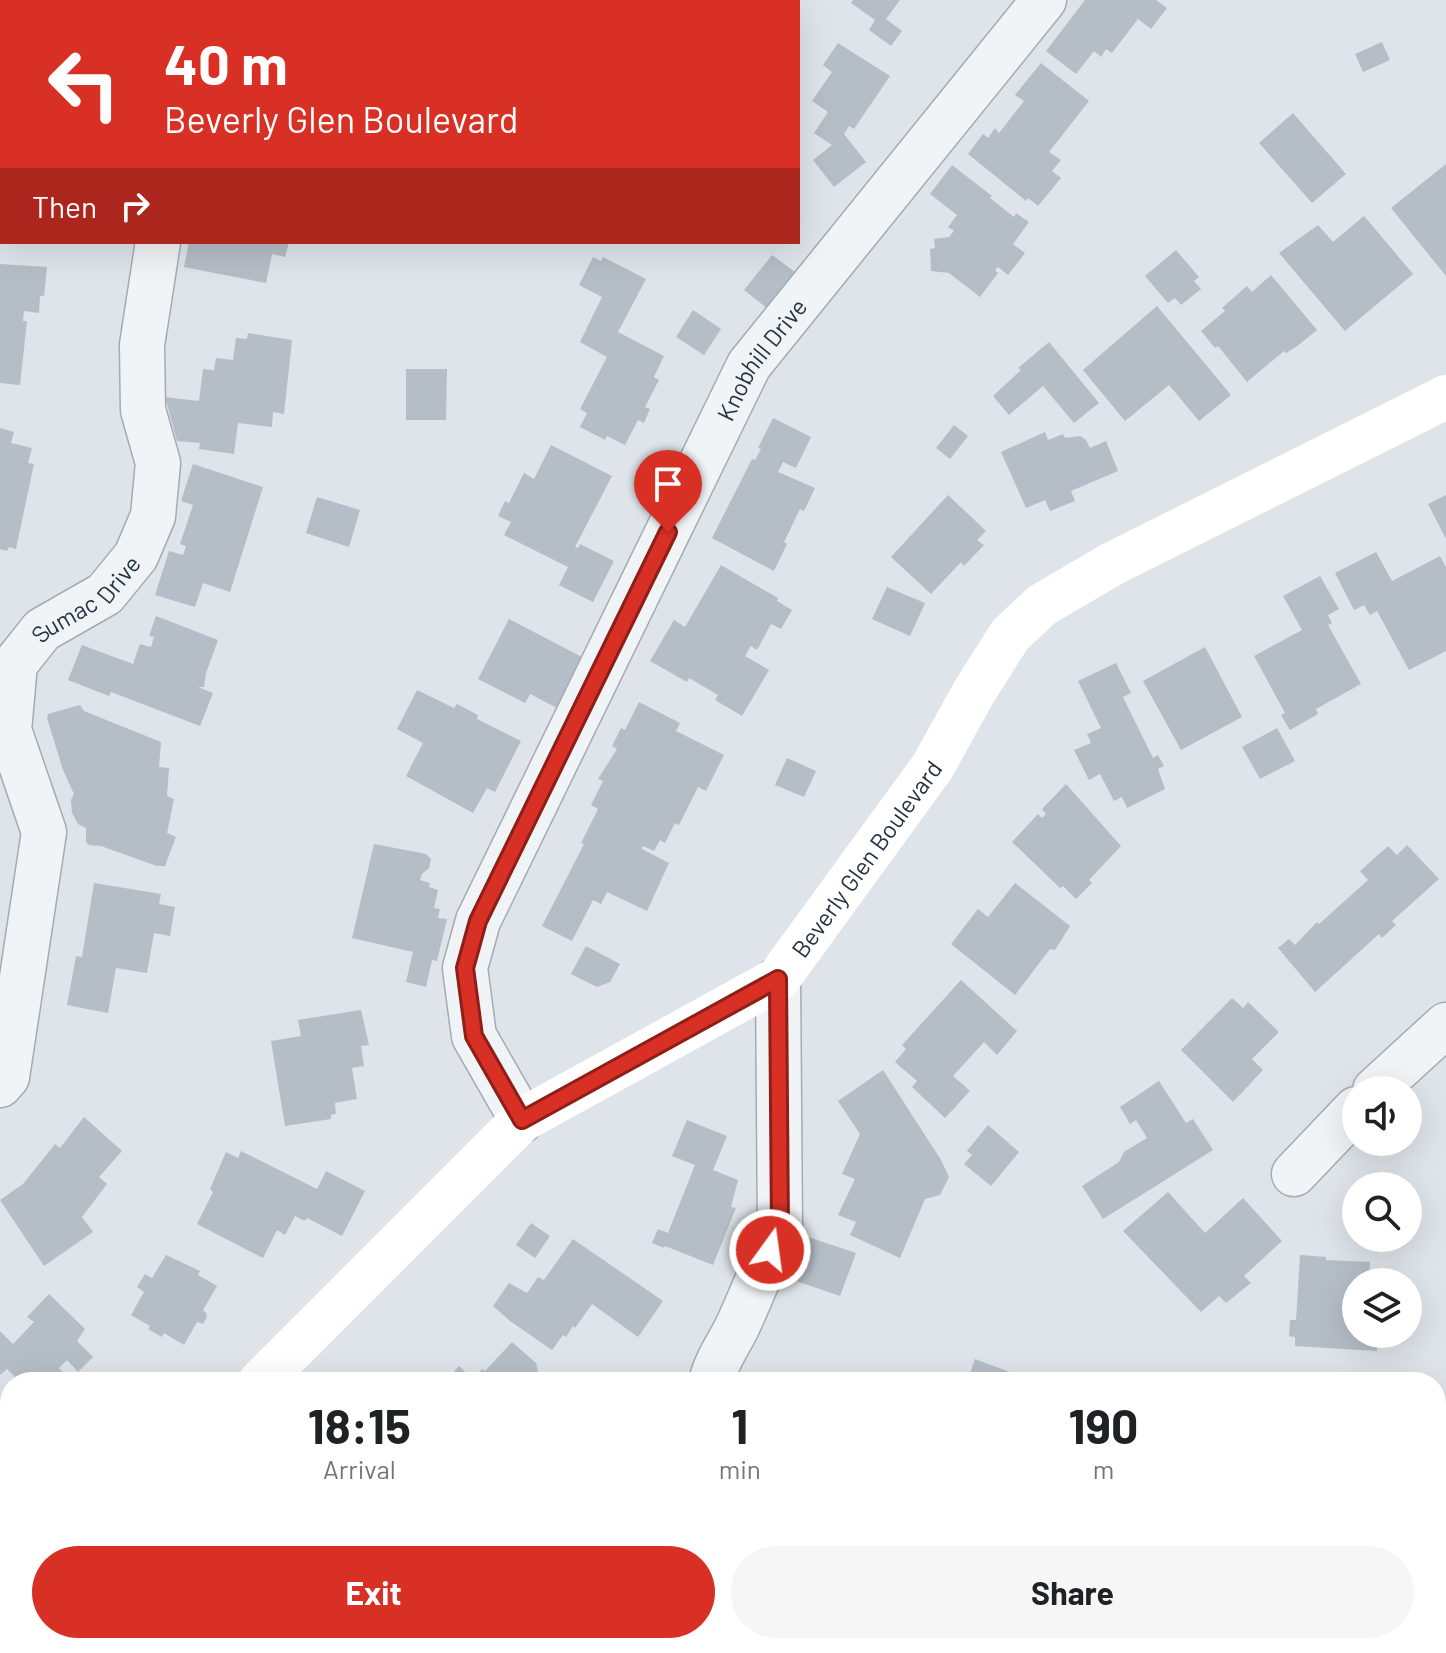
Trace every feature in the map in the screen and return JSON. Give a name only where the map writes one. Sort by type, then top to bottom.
[{"type":"main road","name":"Beverly Glen Boulevard","points":[[270,1372],[522,1120],[778,979],[933,766],[1010,635],[1042,605],[1112,564],[1446,397]]},
{"type":"street","name":"Knobhill Drive","points":[[522,1120],[474,1036],[465,968],[478,921],[749,365],[1044,0]]},
{"type":"street","name":"Sumac Drive","points":[[0,1085],[7,1077],[44,832],[9,730],[15,664],[42,630],[105,594],[136,556],[153,516],[158,463],[143,410],[142,345],[158,244]]},
{"type":"street","points":[[714,1372],[780,1231],[778,979]]},
{"type":"street","points":[[1390,1076],[1446,1025]]},
{"type":"street","points":[[1294,1174],[1342,1124]]},
{"type":"building","points":[[853,0],[900,0],[886,19],[902,31],[891,46],[869,30],[875,20],[851,3]]},
{"type":"building","points":[[1085,0],[1156,0],[1167,8],[1151,29],[1138,19],[1112,53],[1106,49],[1101,57],[1094,51],[1076,74],[1046,51]]},
{"type":"building","points":[[1382,42],[1390,60],[1363,72],[1355,54]]},
{"type":"building","points":[[838,43],[890,76],[854,129],[849,126],[844,134],[866,162],[834,187],[813,160],[832,145],[814,133],[828,112],[812,101],[832,72],[823,65]]},
{"type":"building","points":[[1041,63],[1089,101],[1049,152],[1061,160],[1052,171],[1061,178],[1038,206],[1028,198],[1026,201],[968,154],[983,134],[988,138],[995,128],[999,133],[1024,101],[1015,95]]},
{"type":"building","points":[[1293,113],[1346,174],[1312,203],[1259,143]]},
{"type":"building","points":[[1446,164],[1446,276],[1391,208]]},
{"type":"building","points":[[952,165],[1014,217],[1016,213],[1029,222],[1013,244],[1025,253],[1008,275],[998,267],[995,270],[998,273],[980,297],[949,273],[931,271],[930,249],[935,248],[934,239],[949,237],[954,231],[948,227],[957,215],[930,194]]},
{"type":"building","points":[[1364,216],[1413,274],[1345,331],[1279,253],[1318,225],[1333,242]]},
{"type":"building","points":[[189,244],[288,244],[285,257],[272,254],[266,283],[184,267]]},
{"type":"building","points":[[1176,250],[1199,277],[1194,281],[1201,289],[1181,305],[1175,298],[1168,303],[1145,276]]},
{"type":"building","points":[[772,255],[802,277],[773,313],[744,290]]},
{"type":"building","points":[[593,257],[601,261],[603,257],[646,279],[618,332],[664,356],[654,377],[659,380],[645,407],[650,409],[644,423],[638,420],[625,445],[607,436],[605,440],[580,427],[587,413],[580,409],[607,357],[580,342],[602,297],[579,285]]},
{"type":"building","points":[[0,264],[47,267],[39,313],[24,311],[23,321],[27,321],[20,385],[0,383]]},
{"type":"building","points":[[1271,275],[1317,330],[1296,347],[1286,353],[1284,351],[1247,382],[1218,346],[1215,348],[1201,331],[1225,311],[1222,308],[1247,286],[1252,292]]},
{"type":"building","points":[[1157,306],[1231,395],[1199,421],[1169,385],[1125,421],[1083,370]]},
{"type":"building","points":[[693,310],[721,329],[704,355],[676,337]]},
{"type":"building","points":[[248,333],[292,340],[284,414],[273,412],[272,427],[238,423],[234,454],[199,449],[200,443],[177,441],[165,397],[199,401],[203,369],[214,370],[216,358],[233,360],[236,338],[247,339]]},
{"type":"building","points":[[1049,342],[1099,403],[1074,423],[1043,386],[1009,415],[993,396],[1021,370],[1018,368]]},
{"type":"building","points":[[406,369],[447,369],[446,420],[406,420]]},
{"type":"building","points":[[773,418],[811,437],[796,468],[783,462],[778,472],[815,488],[804,511],[800,509],[774,571],[712,538],[752,459],[755,460],[761,449],[758,448]]},
{"type":"building","points":[[954,425],[968,436],[950,459],[936,448]]},
{"type":"building","points":[[0,428],[14,432],[11,443],[32,448],[28,463],[34,464],[16,549],[9,547],[7,551],[0,549]]},
{"type":"building","points":[[1045,432],[1048,440],[1063,434],[1065,438],[1080,436],[1090,448],[1106,441],[1118,471],[1071,491],[1075,501],[1050,511],[1045,500],[1026,508],[1001,452]]},
{"type":"building","points":[[551,445],[612,476],[575,547],[578,548],[580,544],[614,561],[593,602],[559,585],[568,567],[504,535],[511,522],[498,516],[505,501],[509,503],[524,473],[534,479]]},
{"type":"building","points":[[193,464],[263,487],[230,592],[203,583],[195,607],[155,595],[169,551],[183,555],[186,546],[180,544],[193,505],[181,501]]},
{"type":"building","points":[[948,495],[986,531],[977,540],[984,545],[964,566],[961,562],[931,594],[891,557]]},
{"type":"building","points":[[1446,495],[1446,539],[1428,504]]},
{"type":"building","points":[[317,497],[360,510],[349,547],[306,533]]},
{"type":"building","points":[[1376,552],[1392,581],[1440,556],[1446,567],[1446,651],[1409,670],[1377,611],[1370,615],[1364,605],[1354,610],[1335,573]]},
{"type":"building","points":[[721,565],[778,598],[777,601],[792,610],[781,629],[771,624],[757,650],[751,646],[745,656],[769,670],[742,716],[715,700],[718,695],[650,661],[674,620],[685,627]]},
{"type":"building","points":[[1320,576],[1339,609],[1328,615],[1332,623],[1328,625],[1361,684],[1316,709],[1318,714],[1290,730],[1281,715],[1285,713],[1254,656],[1302,630],[1283,596]]},
{"type":"building","points":[[887,587],[925,603],[910,636],[872,619]]},
{"type":"building","points":[[156,616],[218,640],[204,687],[198,687],[213,693],[200,726],[111,692],[109,696],[68,680],[82,645],[133,664],[140,644],[151,647],[154,637],[149,636]]},
{"type":"building","points":[[509,619],[582,657],[557,708],[530,694],[525,703],[478,679]]},
{"type":"building","points":[[1205,647],[1242,717],[1181,750],[1143,681]]},
{"type":"building","points":[[1116,663],[1131,693],[1123,697],[1153,758],[1158,755],[1164,766],[1158,769],[1165,789],[1127,808],[1122,797],[1114,801],[1100,774],[1089,780],[1074,750],[1091,743],[1087,734],[1101,728],[1078,681]]},
{"type":"building","points":[[417,690],[454,708],[457,704],[478,715],[477,719],[521,741],[495,792],[487,788],[473,813],[406,776],[423,743],[397,729]]},
{"type":"building","points":[[639,702],[680,723],[676,731],[724,755],[706,791],[698,787],[679,825],[675,823],[665,843],[660,840],[654,851],[643,846],[642,849],[669,863],[647,911],[607,892],[601,904],[593,900],[572,941],[542,926],[584,844],[581,843],[598,809],[591,805],[603,781],[598,779],[617,749],[612,746],[621,728],[625,730]]},
{"type":"building","points":[[80,705],[84,711],[161,742],[159,767],[169,768],[167,796],[174,799],[167,833],[176,837],[165,866],[86,842],[86,828],[78,824],[72,813],[74,794],[47,718],[48,714]]},
{"type":"building","points":[[1277,728],[1295,761],[1260,779],[1242,747]]},
{"type":"building","points":[[787,758],[816,771],[804,797],[775,785]]},
{"type":"building","points":[[1066,784],[1121,846],[1076,899],[1063,886],[1060,888],[1012,842],[1038,814],[1042,818],[1046,814],[1042,809]]},
{"type":"building","points":[[374,844],[426,854],[431,859],[429,868],[420,880],[438,890],[434,908],[440,909],[438,918],[447,919],[437,961],[432,960],[426,987],[406,982],[413,952],[352,938]]},
{"type":"building","points":[[1407,845],[1439,879],[1392,921],[1396,925],[1382,938],[1379,934],[1315,992],[1278,948],[1289,939],[1295,945],[1317,922],[1319,924],[1368,880],[1360,871],[1388,846],[1397,855]]},
{"type":"building","points":[[94,883],[161,894],[159,904],[175,907],[170,936],[154,933],[147,973],[116,968],[108,1013],[67,1005],[76,956],[82,957]]},
{"type":"building","points":[[1015,883],[1070,926],[1055,950],[1050,949],[1015,995],[951,944],[978,909],[988,917]]},
{"type":"building","points":[[586,946],[620,964],[610,982],[597,987],[571,974]]},
{"type":"building","points":[[961,980],[1017,1031],[997,1055],[984,1042],[953,1076],[970,1091],[945,1118],[912,1087],[917,1081],[895,1062],[906,1049],[902,1045]]},
{"type":"building","points":[[1232,998],[1243,1008],[1248,1002],[1279,1032],[1252,1059],[1263,1070],[1233,1102],[1181,1050]]},
{"type":"building","points":[[361,1010],[369,1045],[361,1046],[364,1066],[352,1068],[357,1099],[335,1103],[336,1114],[331,1115],[331,1119],[285,1126],[271,1041],[301,1036],[298,1020]]},
{"type":"building","points":[[883,1070],[949,1177],[940,1195],[925,1199],[900,1258],[850,1235],[856,1222],[838,1215],[855,1179],[842,1174],[860,1134],[838,1101]]},
{"type":"building","points":[[1159,1081],[1186,1123],[1193,1119],[1213,1150],[1103,1219],[1082,1186],[1119,1162],[1124,1152],[1147,1138],[1136,1120],[1130,1124],[1120,1107]]},
{"type":"building","points":[[84,1117],[122,1151],[99,1177],[107,1184],[82,1217],[93,1232],[44,1266],[0,1200],[23,1184],[55,1144],[60,1148]]},
{"type":"building","points":[[687,1120],[727,1136],[713,1170],[738,1180],[731,1207],[736,1208],[713,1265],[652,1243],[658,1229],[668,1233],[695,1165],[672,1156]]},
{"type":"building","points":[[988,1125],[1019,1152],[991,1186],[964,1164],[972,1155],[967,1151]]},
{"type":"building","points":[[241,1151],[317,1189],[326,1171],[365,1191],[342,1236],[307,1218],[305,1221],[295,1216],[285,1235],[277,1230],[263,1258],[197,1224],[213,1192],[210,1189],[226,1152],[238,1158]]},
{"type":"building","points":[[1168,1192],[1205,1233],[1243,1198],[1282,1241],[1244,1276],[1251,1283],[1226,1303],[1219,1296],[1201,1312],[1123,1231]]},
{"type":"building","points":[[531,1223],[550,1236],[535,1258],[516,1245]]},
{"type":"building","points":[[805,1236],[856,1253],[840,1296],[790,1279]]},
{"type":"building","points":[[573,1239],[663,1301],[638,1337],[592,1304],[575,1328],[573,1326],[566,1337],[563,1335],[552,1350],[493,1306],[509,1283],[527,1293],[538,1277],[544,1280]]},
{"type":"building","points":[[166,1255],[200,1271],[198,1275],[217,1286],[203,1310],[207,1314],[206,1319],[203,1324],[197,1322],[184,1345],[164,1333],[162,1337],[131,1315],[144,1292],[137,1287],[145,1274],[152,1278]]},
{"type":"building","points":[[1300,1255],[1370,1262],[1370,1268],[1342,1268],[1342,1348],[1377,1348],[1377,1351],[1295,1346],[1295,1337],[1289,1336],[1290,1320],[1296,1320]]},
{"type":"building","points":[[49,1294],[85,1329],[77,1341],[93,1357],[78,1372],[67,1360],[59,1368],[63,1372],[10,1372],[7,1369],[0,1372],[0,1331],[13,1344],[34,1322],[27,1317]]},
{"type":"building","points":[[512,1342],[536,1363],[538,1372],[479,1372],[482,1369],[485,1371]]},
{"type":"building","points":[[975,1359],[1010,1372],[970,1372]]},
{"type":"route","points":[[668,532],[478,921],[465,968],[474,1036],[522,1120],[778,979],[780,1231],[770,1250]]}]
